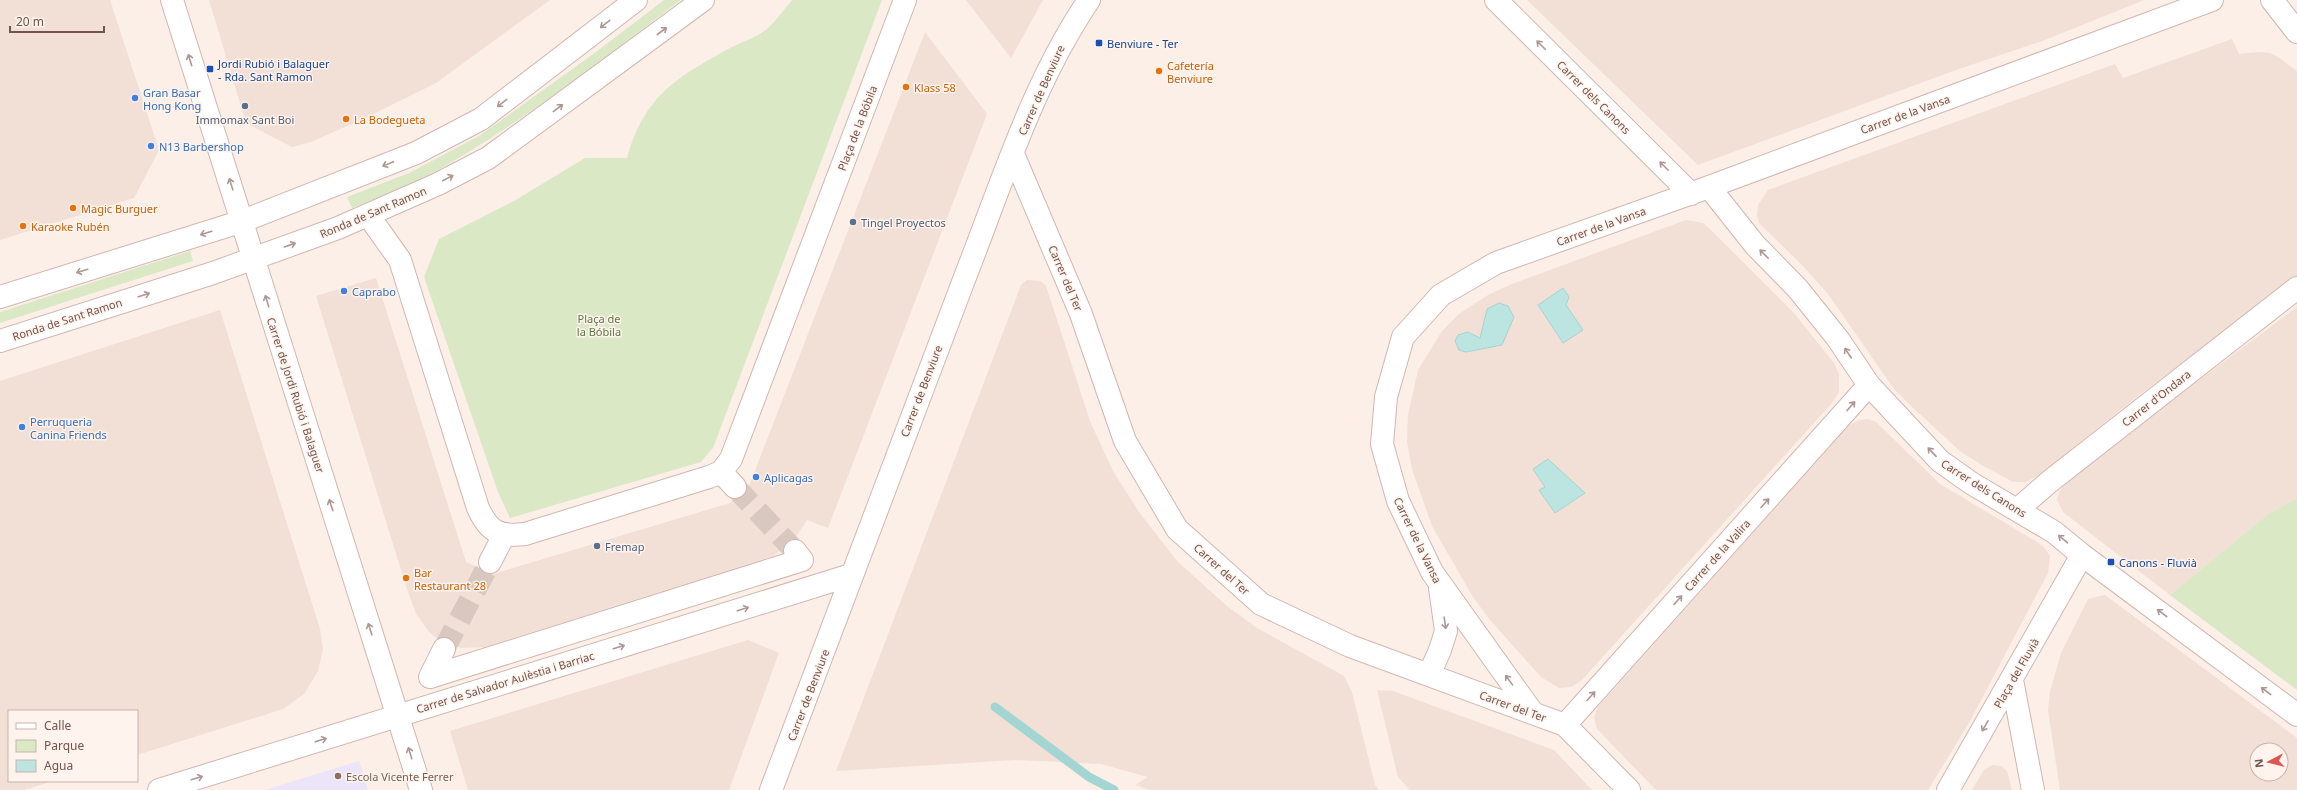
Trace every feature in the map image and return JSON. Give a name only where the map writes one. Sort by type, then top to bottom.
[{"type":"street","name":"Carrer de Jordi Rubió i Balaguer","points":[[172,0],[243,221],[253,258],[421,790]]},
{"type":"street","points":[[0,297],[243,221],[416,152],[481,119],[636,0]]},
{"type":"street","name":"Ronda de Sant Ramon","points":[[0,341],[213,273],[338,228],[438,184],[488,158],[703,0]]},
{"type":"street","name":"Plaça de la Bóbila","points":[[504,535],[525,534],[710,477],[728,479],[731,459],[905,0]]},
{"type":"street","name":"Carrer de Benviure","points":[[770,790],[819,667],[851,575],[1013,154],[1056,53],[1088,0]]},
{"type":"street","name":"Carrer dels Canons","points":[[1496,0],[1700,190],[1798,289],[1838,339],[1869,385],[1940,461],[2054,532],[2082,555],[2297,715]]},
{"type":"street","name":"Carrer de la Vansa","points":[[1532,712],[1440,584],[1398,501],[1382,444],[1386,397],[1403,337],[1441,295],[1496,263],[1700,190],[2212,0]]},
{"type":"street","points":[[2272,0],[2297,32]]},
{"type":"street","name":"Carrer del Ter","points":[[1013,154],[1081,314],[1125,441],[1177,528],[1261,604],[1350,646],[1565,725],[1629,790]]},
{"type":"street","points":[[368,215],[400,260],[478,508],[484,521],[493,530],[504,535],[490,562]]},
{"type":"street","name":"Carrer d'Ondara","points":[[2017,510],[2049,482],[2297,288]]},
{"type":"street","name":"Carrer de la Valira","points":[[1565,725],[1869,385]]},
{"type":"street","points":[[444,649],[430,677],[802,560],[795,551]]},
{"type":"street","name":"Plaça del Fluvià","points":[[1948,790],[2082,555]]},
{"type":"street","name":"Carrer de Salvador Aulèstia i Barriac","points":[[159,790],[851,575]]},
{"type":"street","points":[[1429,675],[1440,650],[1446,631],[1440,584]]},
{"type":"street","points":[[2012,680],[2033,790]]},
{"type":"shaded area","points":[[0,0],[110,0],[159,150],[134,198],[0,240]]},
{"type":"shaded area","points":[[209,0],[550,0],[436,83],[365,118],[311,142],[292,147],[246,123]]},
{"type":"shaded area","points":[[966,0],[1043,0],[1011,58]]},
{"type":"shaded area","points":[[1527,0],[2144,0],[2045,40],[1956,70],[1698,165]]},
{"type":"shaded area","points":[[925,32],[987,114],[828,528],[807,520],[792,543],[773,556],[485,647],[461,648],[441,641],[430,633],[416,614],[406,586],[316,296],[376,278],[466,562],[493,574],[730,503],[749,486]]},
{"type":"shaded area","points":[[2232,39],[2239,54],[2259,52],[2270,53],[2297,71],[2297,277],[2139,395],[2039,475],[2026,482],[2013,482],[1960,451],[1911,406],[1894,389],[1828,294],[1802,265],[1759,223],[1757,215],[1758,205],[1768,190],[2115,64],[2123,78]]},
{"type":"shaded area","points":[[1686,220],[1703,223],[1794,313],[1834,363],[1839,374],[1839,392],[1832,403],[1581,681],[1571,687],[1559,688],[1541,677],[1490,620],[1473,597],[1432,526],[1412,469],[1407,442],[1408,415],[1418,370],[1442,331],[1460,313],[1488,295],[1512,284]]},
{"type":"shaded area","points":[[1027,280],[1041,281],[1046,286],[1090,421],[1113,471],[1139,512],[1177,561],[1228,607],[1257,628],[1344,676],[1352,692],[1375,785],[1379,790],[1150,790],[1135,785],[1148,777],[1101,764],[1015,760],[836,771],[1021,285]]},
{"type":"shaded area","points":[[2297,307],[2297,498],[2268,514],[2170,595],[2063,512],[2057,500],[2059,493],[2063,486],[2139,425]]},
{"type":"shaded area","points":[[220,310],[320,629],[323,649],[318,671],[304,694],[283,709],[138,755],[138,710],[8,710],[8,782],[50,782],[24,790],[0,790],[0,381]]},
{"type":"shaded area","points":[[1868,419],[1876,422],[1940,484],[2037,542],[2043,546],[2050,556],[2048,573],[1970,721],[1928,790],[1656,790],[1597,729],[1594,717],[1598,707],[1848,426],[1859,420]]},
{"type":"shaded area","points":[[2105,595],[2297,738],[2297,790],[2060,790],[2048,710],[2050,692],[2061,653],[2088,599]]},
{"type":"shaded area","points":[[748,640],[779,653],[729,790],[468,790],[450,731]]},
{"type":"shaded area","points":[[1377,690],[1393,691],[1554,750],[1592,790],[1410,790],[1398,777]]},
{"type":"shaded area","name":"Escola Vicente Ferrer","points":[[359,761],[368,790],[265,790]]},
{"type":"shaded area","points":[[1992,765],[2001,766],[2007,771],[2012,790],[1972,790],[1984,770]]},
{"type":"green space","points":[[664,0],[681,0],[585,73],[486,141],[416,182],[352,208],[347,197],[409,173],[479,136],[596,52]]},
{"type":"green space","name":"Plaça de la Bóbila","points":[[792,0],[882,0],[713,448],[701,462],[510,518],[498,492],[424,277],[439,239],[514,201],[585,158],[627,158],[634,136],[643,118],[653,103],[665,91],[678,79],[694,69],[730,48],[755,37],[764,31],[774,22]]},
{"type":"green space","points":[[190,251],[193,261],[0,323],[0,312]]},
{"type":"green space","points":[[2297,498],[2297,690],[2170,595],[2268,514]]},
{"type":"water","points":[[1563,288],[1569,297],[1566,305],[1583,330],[1563,343],[1538,305]]},
{"type":"water","points":[[1499,303],[1508,306],[1514,317],[1502,345],[1466,352],[1459,350],[1455,341],[1458,335],[1468,332],[1480,338],[1487,309]]},
{"type":"water","points":[[1548,459],[1585,493],[1555,513],[1539,490],[1545,487],[1533,469]]},
{"type":"waterway","points":[[995,707],[1089,777],[1114,790]]},
{"type":"tunnel","points":[[735,487],[795,551]]},
{"type":"tunnel","points":[[444,649],[490,562]]},
{"type":"place","name":"Benviure - Ter","points":[[1099,43]]},
{"type":"place","name":"Jordi Rubió i Balaguer - Rda. Sant Ramon","points":[[210,69]]},
{"type":"place","name":"Cafetería Benviure","points":[[1159,71]]},
{"type":"place","name":"Klass 58","points":[[906,87]]},
{"type":"place","name":"Gran Basar Hong Kong","points":[[135,98]]},
{"type":"place","name":"Immomax Sant Boi","points":[[245,106]]},
{"type":"place","name":"La Bodegueta","points":[[346,119]]},
{"type":"place","name":"N13 Barbershop","points":[[151,146]]},
{"type":"place","name":"Magic Burguer","points":[[73,208]]},
{"type":"place","name":"Tingel Proyectos","points":[[853,222]]},
{"type":"place","name":"Karaoke Rubén","points":[[23,226]]},
{"type":"place","name":"Caprabo","points":[[344,291]]},
{"type":"place","name":"Perruqueria Canina Friends","points":[[22,427]]},
{"type":"place","name":"Aplicagas","points":[[756,477]]},
{"type":"place","name":"Fremap","points":[[597,546]]},
{"type":"place","name":"Canons - Fluvià","points":[[2111,562]]},
{"type":"place","name":"Bar Restaurant 28","points":[[406,578]]},
{"type":"place","name":"Escola Vicente Ferrer","points":[[338,776]]}]
